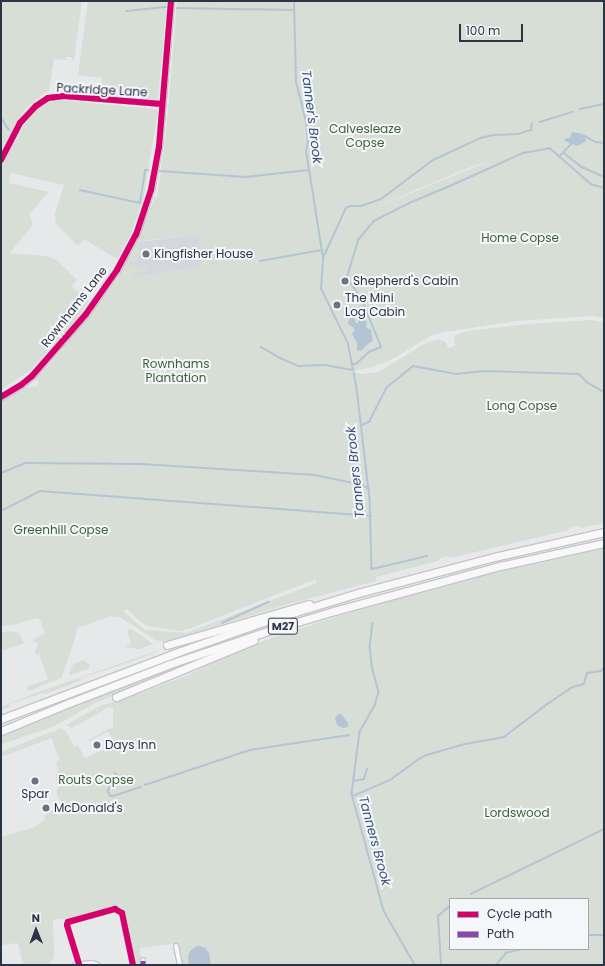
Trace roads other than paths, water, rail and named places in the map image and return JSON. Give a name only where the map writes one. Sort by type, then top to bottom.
[{"type":"highway","name":"M27","points":[[1,718],[263,622],[358,593],[502,555],[604,532]]},
{"type":"highway","name":"M27","points":[[1,731],[170,664],[274,629],[341,609],[500,566],[604,543]]},
{"type":"highway","name":"M27","points":[[167,645],[297,606],[358,593]]},
{"type":"highway","name":"M27","points":[[116,697],[213,658],[257,639],[274,629]]},
{"type":"street","name":"Rownhams Lane","points":[[1,397],[21,385],[40,368],[86,314],[124,257],[141,221],[151,190],[159,147],[171,1]]},
{"type":"street","name":"Packridge Lane","points":[[1,160],[20,123],[36,106],[48,98],[64,96],[162,104]]},
{"type":"street","points":[[98,965],[92,963],[77,964],[67,925],[68,922],[115,909],[122,913],[133,965]]},
{"type":"street","points":[[176,946],[180,965]]},
{"type":"water","points":[[572,132],[583,134],[586,139],[585,142],[577,146],[565,141],[564,139],[570,138]]},
{"type":"water","points":[[350,317],[354,318],[356,323],[358,323],[359,317],[362,317],[367,322],[366,327],[371,330],[373,341],[361,351],[357,350],[357,343],[352,334],[355,329],[348,324]]},
{"type":"water","points":[[338,714],[341,714],[348,723],[348,727],[343,728],[337,725],[335,719]]},
{"type":"water","points":[[200,946],[205,948],[209,953],[211,965],[189,965],[188,957],[190,951],[195,947]]},
{"type":"waterway","name":"Tanner's Brook","points":[[261,347],[280,358],[299,366],[325,365],[353,370],[348,344],[321,289],[323,258],[306,151],[308,143],[306,122],[296,82],[294,1]]},
{"type":"waterway","points":[[126,11],[166,7]]},
{"type":"waterway","points":[[177,8],[294,10]]},
{"type":"waterway","points":[[580,109],[604,104]]},
{"type":"waterway","points":[[540,122],[573,112]]},
{"type":"waterway","points":[[1,117],[9,130]]},
{"type":"waterway","points":[[323,258],[346,208],[351,206],[361,206],[381,199],[433,160],[481,138],[493,135],[518,134],[531,130],[532,124]]},
{"type":"waterway","points":[[585,136],[596,142],[604,143]]},
{"type":"waterway","points":[[560,156],[571,144]]},
{"type":"waterway","points":[[352,364],[356,364],[369,352],[381,347],[362,301],[347,277],[358,240],[374,221],[409,203],[523,153],[550,148],[591,184],[604,188]]},
{"type":"waterway","points":[[564,153],[582,167],[604,177]]},
{"type":"waterway","points":[[80,190],[140,203],[145,170],[148,170]]},
{"type":"waterway","points":[[160,171],[246,177],[309,170]]},
{"type":"waterway","points":[[260,261],[322,250]]},
{"type":"waterway","points":[[362,425],[369,422],[386,388],[413,366],[456,374],[484,371],[579,374],[588,383],[604,392]]},
{"type":"waterway","name":"Tanners Brook","points":[[354,373],[370,498],[372,569],[427,556]]},
{"type":"waterway","points":[[1,473],[26,463],[142,464],[315,475],[363,485],[369,489]]},
{"type":"waterway","points":[[1,510],[40,491],[371,516]]},
{"type":"waterway","points":[[222,623],[268,602]]},
{"type":"waterway","name":"Tanners Brook","points":[[373,623],[370,646],[372,666],[379,692],[375,706],[360,732],[352,794],[384,911],[415,965]]},
{"type":"waterway","points":[[353,796],[390,780],[427,755],[465,744],[504,737],[546,705],[573,687],[584,684],[587,673],[601,671],[604,668]]},
{"type":"waterway","points":[[145,785],[250,750],[349,735]]},
{"type":"waterway","points":[[353,781],[364,779],[367,769]]},
{"type":"waterway","points":[[115,773],[117,775],[108,791],[111,796],[141,787]]},
{"type":"waterway","points":[[471,894],[604,829]]},
{"type":"waterway","points":[[441,965],[438,916],[449,907]]},
{"type":"waterway","points":[[589,935],[604,935]]},
{"type":"waterway","points":[[496,965],[506,953],[518,950]]},
{"type":"place","name":"Kingfisher House","points":[[146,254]]},
{"type":"place","name":"Shepherd's Cabin","points":[[345,281]]},
{"type":"place","name":"The Mini Log Cabin","points":[[337,305]]},
{"type":"place","name":"Days Inn","points":[[97,745]]},
{"type":"place","name":"Spar","points":[[35,781]]},
{"type":"place","name":"McDonald's","points":[[46,808]]},
{"type":"park label","name":"Calvesleaze Copse","points":[[365,136]]},
{"type":"park label","name":"Home Copse","points":[[520,238]]},
{"type":"park label","name":"Rownhams Plantation","points":[[176,371]]},
{"type":"park label","name":"Long Copse","points":[[522,406]]},
{"type":"park label","name":"Greenhill Copse","points":[[61,530]]},
{"type":"park label","name":"Routs Copse","points":[[96,780]]},
{"type":"park label","name":"Lordswood","points":[[517,813]]}]
